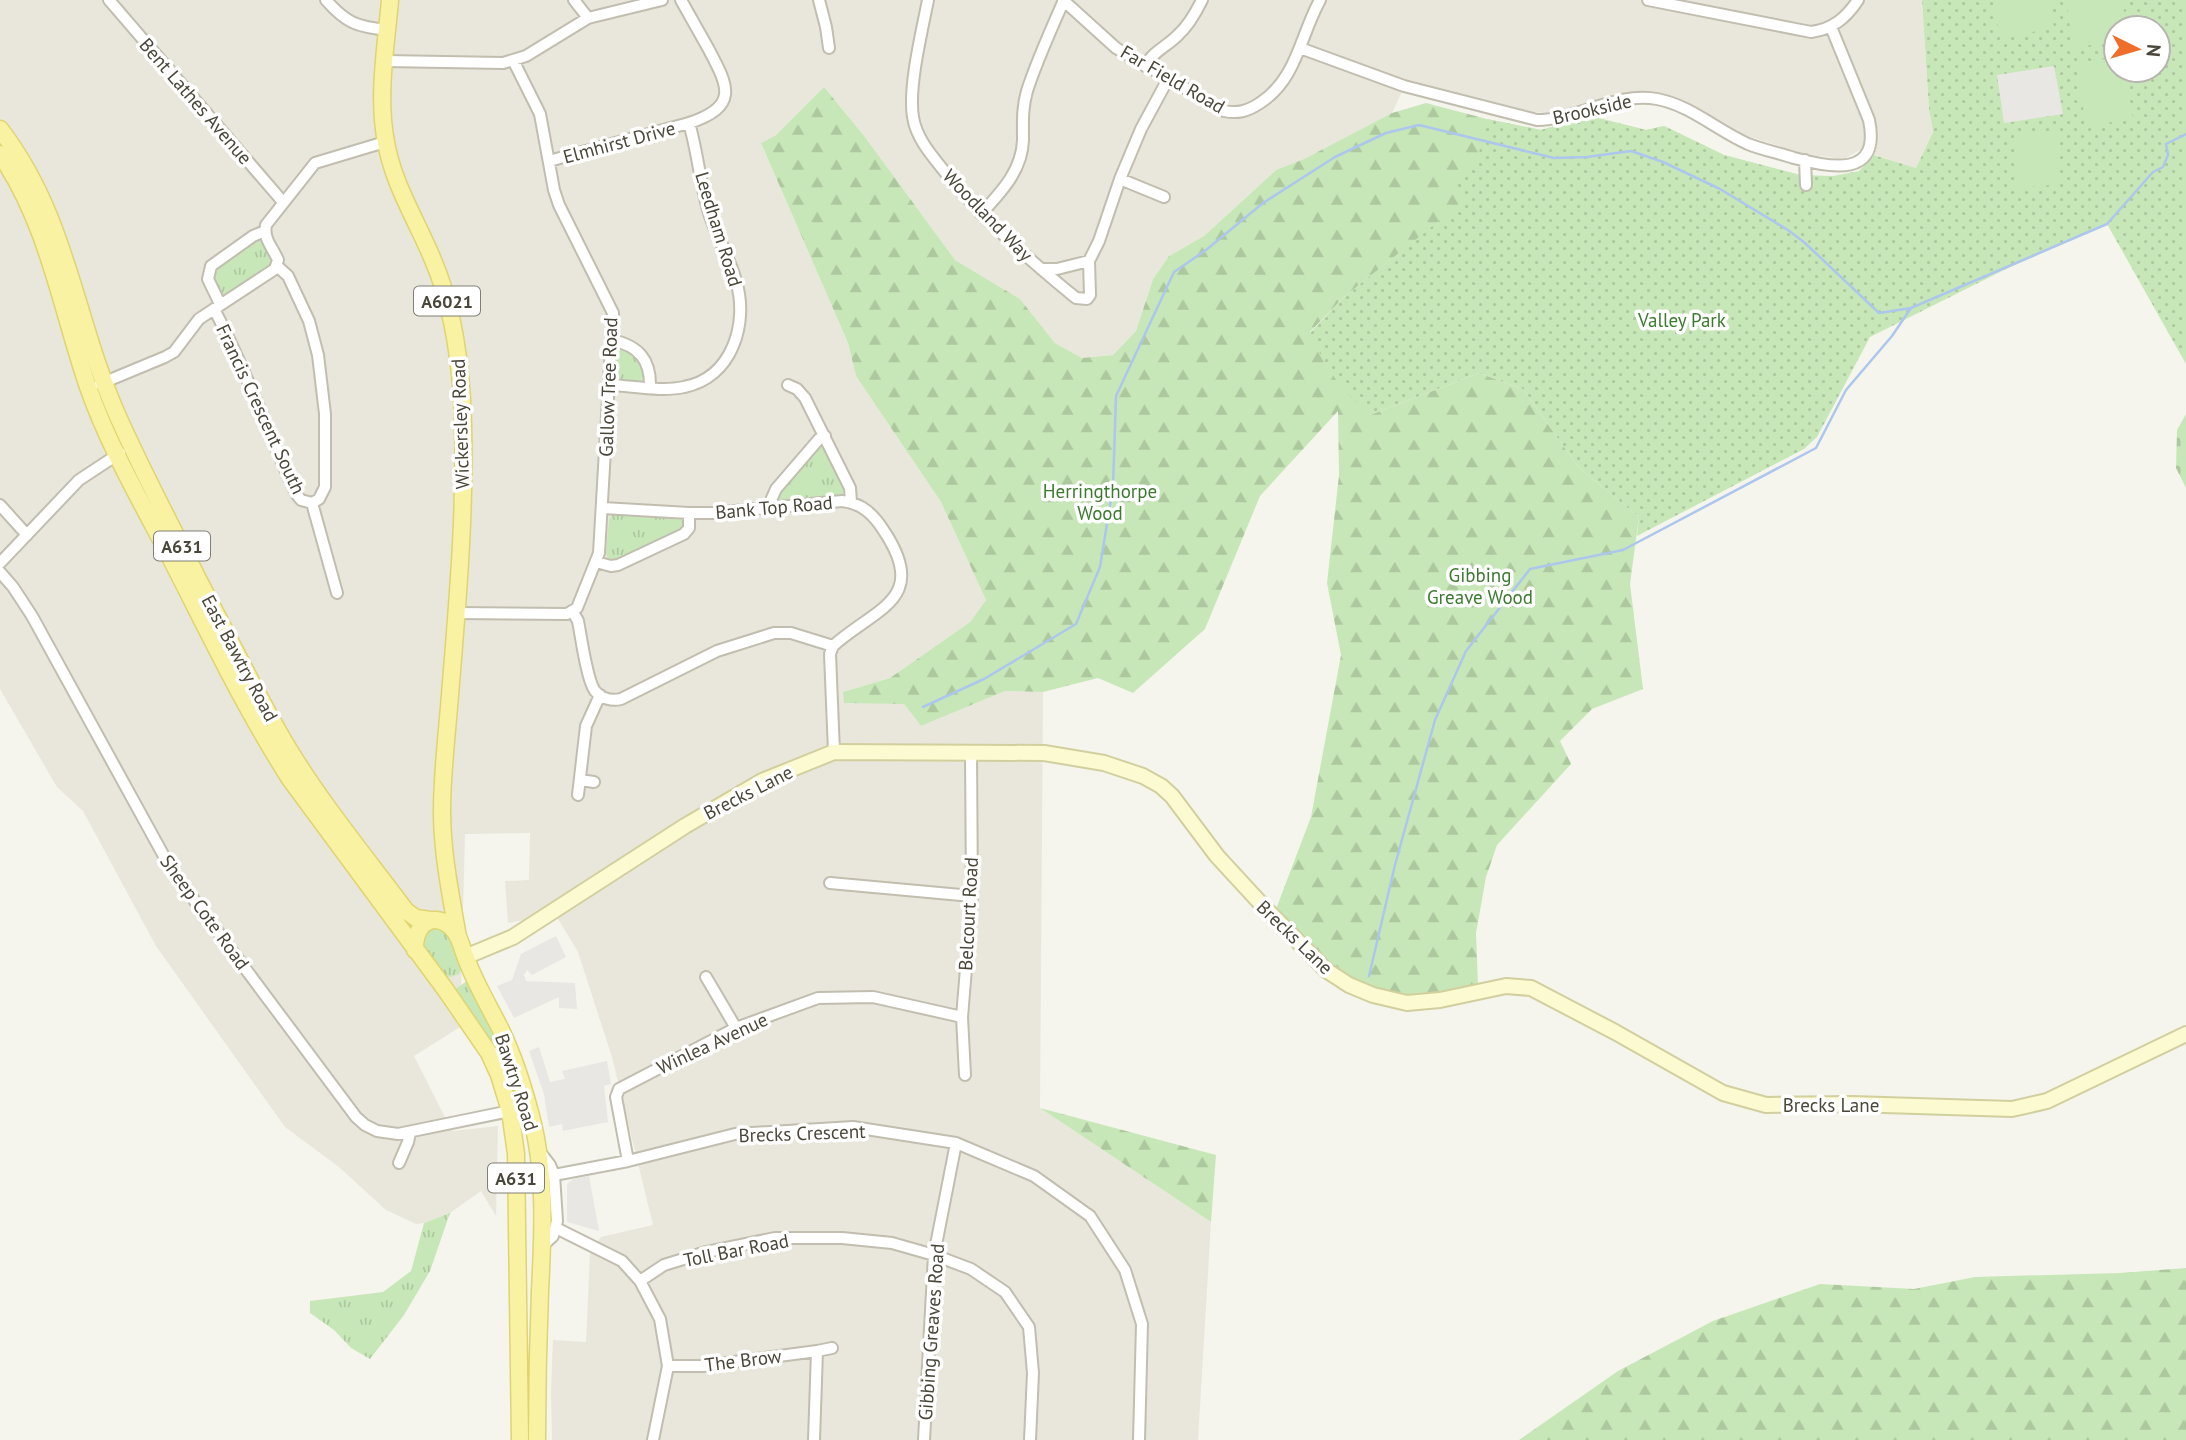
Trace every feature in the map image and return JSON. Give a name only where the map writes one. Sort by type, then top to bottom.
[{"type":"main road","name":"Wickersley Road","points":[[390,0],[382,94],[385,142],[397,181],[434,260],[444,289],[458,356],[463,443],[457,613],[442,812],[446,861],[458,937]]},
{"type":"main road","name":"East Bawtry Road","points":[[0,129],[28,170],[57,233],[96,385]]},
{"type":"main road","name":"East Bawtry Road","points":[[0,154],[17,180],[42,235],[96,385],[124,451],[224,663],[274,752],[303,796],[415,950]]},
{"type":"main road","name":"East Bawtry Road","points":[[124,451],[286,744],[318,793],[406,911],[416,918],[432,920]]},
{"type":"main road","name":"Wickersley Road","points":[[415,950],[418,929],[432,920],[442,900],[446,861]]},
{"type":"main road","name":"A631","points":[[432,920],[447,922],[458,937]]},
{"type":"main road","name":"Bawtry Road","points":[[458,937],[467,964],[500,1027],[515,1064],[532,1119],[538,1150],[542,1248],[537,1440]]},
{"type":"main road","name":"Bawtry Road","points":[[415,950],[489,1054],[499,1075],[510,1111],[516,1154],[520,1440]]},
{"type":"main road","points":[[445,989],[467,964]]},
{"type":"main road","points":[[517,1254],[523,1260],[531,1261],[538,1257],[542,1248]]},
{"type":"street","name":"Bent Lathes Avenue","points":[[109,0],[283,202]]},
{"type":"street","points":[[326,0],[346,20],[358,26],[388,30]]},
{"type":"street","points":[[575,0],[588,18]]},
{"type":"street","points":[[386,61],[493,64],[513,60],[526,56],[588,18],[662,0]]},
{"type":"street","points":[[681,0],[724,78],[726,87],[718,109],[689,123]]},
{"type":"street","points":[[819,0],[828,48]]},
{"type":"street","name":"Woodland Way","points":[[928,0],[913,88],[913,117],[917,130],[932,156],[981,214],[1076,298],[1087,299],[1091,290],[1089,261],[1141,129],[1168,79]]},
{"type":"street","points":[[981,214],[1009,182],[1017,165],[1023,141],[1023,111],[1027,92],[1063,0]]},
{"type":"street","name":"Far Field Road","points":[[1063,0],[1102,37],[1145,66],[1224,111],[1236,113],[1249,110],[1277,89],[1291,70],[1311,16],[1320,0]]},
{"type":"street","points":[[1145,66],[1150,56],[1177,37],[1186,27],[1202,0]]},
{"type":"street","points":[[1648,0],[1801,31],[1831,27],[1843,19],[1857,0]]},
{"type":"street","name":"Brookside","points":[[1300,48],[1404,86],[1537,120],[1560,118],[1630,99],[1656,99],[1696,116],[1747,144],[1805,160],[1848,166],[1857,163],[1864,156],[1871,145],[1872,134],[1870,120],[1831,27]]},
{"type":"street","name":"Gallow Tree Road","points":[[513,60],[540,114],[559,205],[613,313],[599,553],[577,608],[572,612]]},
{"type":"street","name":"Elmhirst Drive","points":[[549,161],[689,123]]},
{"type":"street","name":"Leedham Road","points":[[610,384],[677,389],[687,387],[711,376],[729,357],[736,342],[740,298],[736,280],[710,217],[689,123]]},
{"type":"street","points":[[96,385],[174,352],[200,319],[277,266],[278,260],[265,231],[283,202],[315,163],[385,142]]},
{"type":"street","points":[[1805,160],[1806,185]]},
{"type":"street","points":[[1120,179],[1164,197]]},
{"type":"street","name":"Francis Crescent South","points":[[265,231],[253,236],[211,266],[208,279],[270,437],[297,495],[301,500],[312,503]]},
{"type":"street","name":"Woodland Way","points":[[1041,269],[1057,269],[1089,261]]},
{"type":"street","points":[[277,266],[288,276],[309,321],[318,355],[326,414],[325,487],[319,499],[312,503],[337,593]]},
{"type":"street","points":[[612,340],[630,346],[646,361],[650,387]]},
{"type":"street","points":[[788,385],[801,393],[825,436],[850,488],[851,502]]},
{"type":"street","points":[[772,507],[776,489],[819,439],[825,436]]},
{"type":"street","points":[[0,563],[79,480],[124,451]]},
{"type":"street","name":"Bank Top Road","points":[[603,508],[689,513],[833,501],[851,502],[861,506],[877,520],[893,544],[901,562],[902,574],[896,596],[889,604],[833,646]]},
{"type":"street","points":[[0,505],[27,535]]},
{"type":"street","name":"Bank Top Road","points":[[596,562],[618,565],[684,534],[689,528],[689,513]]},
{"type":"street","name":"Sheep Cote Road","points":[[0,572],[32,616],[171,869],[356,1117],[365,1125],[388,1134],[410,1133],[510,1111]]},
{"type":"street","points":[[457,613],[572,612],[578,621],[592,685],[600,695],[614,700],[621,699],[717,651],[774,633],[791,633],[833,646],[830,654],[834,752]]},
{"type":"street","points":[[578,794],[586,726],[600,695]]},
{"type":"street","name":"Brecks Lane","points":[[467,964],[685,826],[762,781],[834,752],[1044,753],[1124,769],[1161,786],[1172,796],[1217,856],[1264,907],[1326,970],[1349,985],[1373,995],[1408,1003],[1440,1000],[1506,986],[1531,988],[1723,1093],[1766,1105],[1852,1104],[2012,1109],[2047,1101],[2186,1034]]},
{"type":"street","name":"Belcourt Road","points":[[965,1075],[962,1017],[972,896],[971,753]]},
{"type":"street","points":[[580,780],[594,782]]},
{"type":"street","points":[[830,883],[972,896]]},
{"type":"street","points":[[706,977],[736,1028]]},
{"type":"street","name":"Winlea Avenue","points":[[628,1161],[616,1097],[619,1089],[736,1028],[818,998],[873,997],[962,1017]]},
{"type":"street","name":"Brecks Crescent","points":[[554,1175],[628,1161],[735,1134],[853,1127],[956,1143],[1034,1176],[1090,1216],[1125,1270],[1142,1324],[1139,1440]]},
{"type":"street","points":[[399,1163],[410,1133]]},
{"type":"street","name":"Gibbing Greaves Road","points":[[924,1440],[934,1255],[956,1143]]},
{"type":"street","points":[[538,1150],[554,1175],[556,1228],[542,1248]]},
{"type":"street","points":[[556,1228],[622,1261],[640,1281],[660,1319],[668,1366],[653,1440]]},
{"type":"street","name":"Toll Bar Road","points":[[640,1281],[663,1265],[706,1252],[775,1238],[842,1238],[892,1244],[934,1255],[971,1269],[1005,1292],[1029,1327],[1033,1373],[1030,1440]]},
{"type":"street","name":"The Brow","points":[[668,1366],[703,1366],[832,1348]]},
{"type":"street","points":[[814,1440],[817,1351]]},
{"type":"shaded area","points":[[0,0],[1922,0],[1933,132],[1916,168],[1860,150],[1844,159],[1804,154],[1738,133],[1672,98],[1646,91],[1624,94],[1559,112],[1529,112],[1407,81],[1392,113],[1304,159],[1276,170],[1204,236],[1169,256],[1153,279],[1136,331],[1113,355],[1082,358],[1055,343],[1020,299],[955,260],[865,137],[824,87],[776,135],[761,143],[848,343],[856,376],[941,502],[986,600],[970,622],[890,678],[843,692],[904,704],[921,726],[1005,691],[1043,692],[1040,1108],[1211,1222],[1198,1440],[552,1440],[553,1340],[586,1342],[590,1254],[601,1237],[653,1225],[612,1057],[578,952],[555,914],[508,923],[505,881],[529,880],[530,833],[465,834],[460,1027],[414,1056],[452,1131],[498,1126],[496,1216],[481,1191],[450,1213],[416,1224],[386,1210],[339,1167],[285,1127],[156,946],[83,811],[57,787],[0,689]]},
{"type":"shaded area","points":[[2054,66],[2063,114],[2004,123],[1997,75]]},
{"type":"shaded area","points":[[556,936],[566,957],[532,975],[527,970],[524,975],[526,981],[575,983],[577,1009],[559,1008],[559,997],[514,1018],[497,986],[512,980],[521,954]]},
{"type":"shaded area","points":[[539,1047],[550,1082],[565,1079],[562,1071],[607,1061],[611,1084],[604,1086],[608,1122],[563,1131],[562,1124],[549,1127],[544,1094],[529,1051]]},
{"type":"shaded area","points":[[589,1176],[599,1231],[567,1222],[567,1184],[573,1179]]},
{"type":"green space","name":"Valley Park","points":[[1922,0],[2186,0],[2186,364],[2107,224],[2006,269],[1870,337],[1817,437],[1804,449],[1637,536],[1639,517],[1579,468],[1523,389],[1479,373],[1370,415],[1335,378],[1310,333],[1344,297],[1465,200],[1457,185],[1476,165],[1487,119],[1541,130],[1590,116],[1646,130],[1664,126],[1724,155],[1800,175],[1833,176],[1859,171],[1874,155],[1916,168],[1933,132]]},
{"type":"green space","points":[[1993,0],[2049,0],[2054,28],[2000,38]]},
{"type":"green space","points":[[2066,0],[2122,0],[2124,14],[2102,14],[2102,43],[2073,48]]},
{"type":"green space","points":[[2102,59],[2102,84],[2127,84],[2133,119],[2086,126],[2076,64]]},
{"type":"green space","points":[[824,87],[865,137],[955,260],[1020,299],[1055,343],[1082,358],[1113,355],[1136,331],[1153,279],[1169,256],[1204,236],[1276,170],[1304,159],[1392,113],[1426,103],[1541,130],[1590,116],[1646,130],[1664,126],[1724,155],[1800,175],[1466,200],[1344,297],[1310,332],[1370,415],[1479,373],[1523,389],[1579,468],[1639,517],[1630,584],[1643,689],[1592,709],[1560,741],[1571,764],[1497,845],[1486,877],[1476,933],[1478,985],[1450,993],[1426,995],[1394,992],[1364,984],[1324,961],[1276,909],[1311,817],[1341,655],[1327,583],[1339,475],[1338,411],[1260,496],[1205,629],[1133,693],[1098,678],[1043,692],[1005,691],[921,726],[904,704],[844,703],[843,692],[890,678],[970,622],[986,600],[941,502],[856,376],[848,343],[761,143],[776,135]]},
{"type":"green space","points":[[2057,131],[2061,184],[2018,188],[2014,134]]},
{"type":"green space","points":[[256,239],[268,250],[273,266],[227,296],[220,294],[213,270]]},
{"type":"green space","points":[[621,347],[638,359],[645,378],[628,382],[620,378],[616,365],[617,351]]},
{"type":"green space","points":[[2186,414],[2186,488],[2176,468],[2177,430]]},
{"type":"green space","points":[[825,447],[843,484],[842,496],[779,501],[777,497],[780,489],[817,448]]},
{"type":"green space","points":[[614,513],[682,518],[685,527],[682,532],[618,560],[608,558],[606,553],[609,519]]},
{"type":"green space","points":[[435,928],[449,933],[462,968],[459,974],[451,977],[443,975],[426,950],[424,937]]},
{"type":"green space","points":[[467,981],[494,1031],[525,1121],[517,1123],[454,990]]},
{"type":"green space","points":[[1040,1108],[1216,1155],[1211,1222]]},
{"type":"green space","points":[[450,1213],[430,1271],[404,1315],[370,1359],[351,1348],[334,1330],[310,1313],[310,1301],[383,1292],[411,1271],[424,1223]]},
{"type":"green space","points":[[2186,1268],[2186,1440],[1519,1440],[1618,1371],[1713,1321],[1820,1284],[1914,1289],[1975,1277],[2120,1273]]},
{"type":"waterway","points":[[923,707],[984,679],[1076,624],[1100,567],[1113,487],[1116,396],[1174,272],[1206,250],[1263,203],[1335,157],[1386,133],[1419,125],[1554,158],[1631,151],[1663,162],[1720,189],[1788,230],[1879,313],[1911,308],[2107,224],[2153,172],[2163,167],[2168,155],[2166,144],[2186,134]]},
{"type":"waterway","points":[[1369,976],[1395,865],[1435,720],[1466,651],[1530,569],[1623,550],[1816,448],[1846,390],[1892,336],[1911,308]]},
{"type":"park label","name":"Herringthorpe Wood","points":[[1100,502]]},
{"type":"park label","name":"Gibbing Greave Wood","points":[[1480,586]]}]
